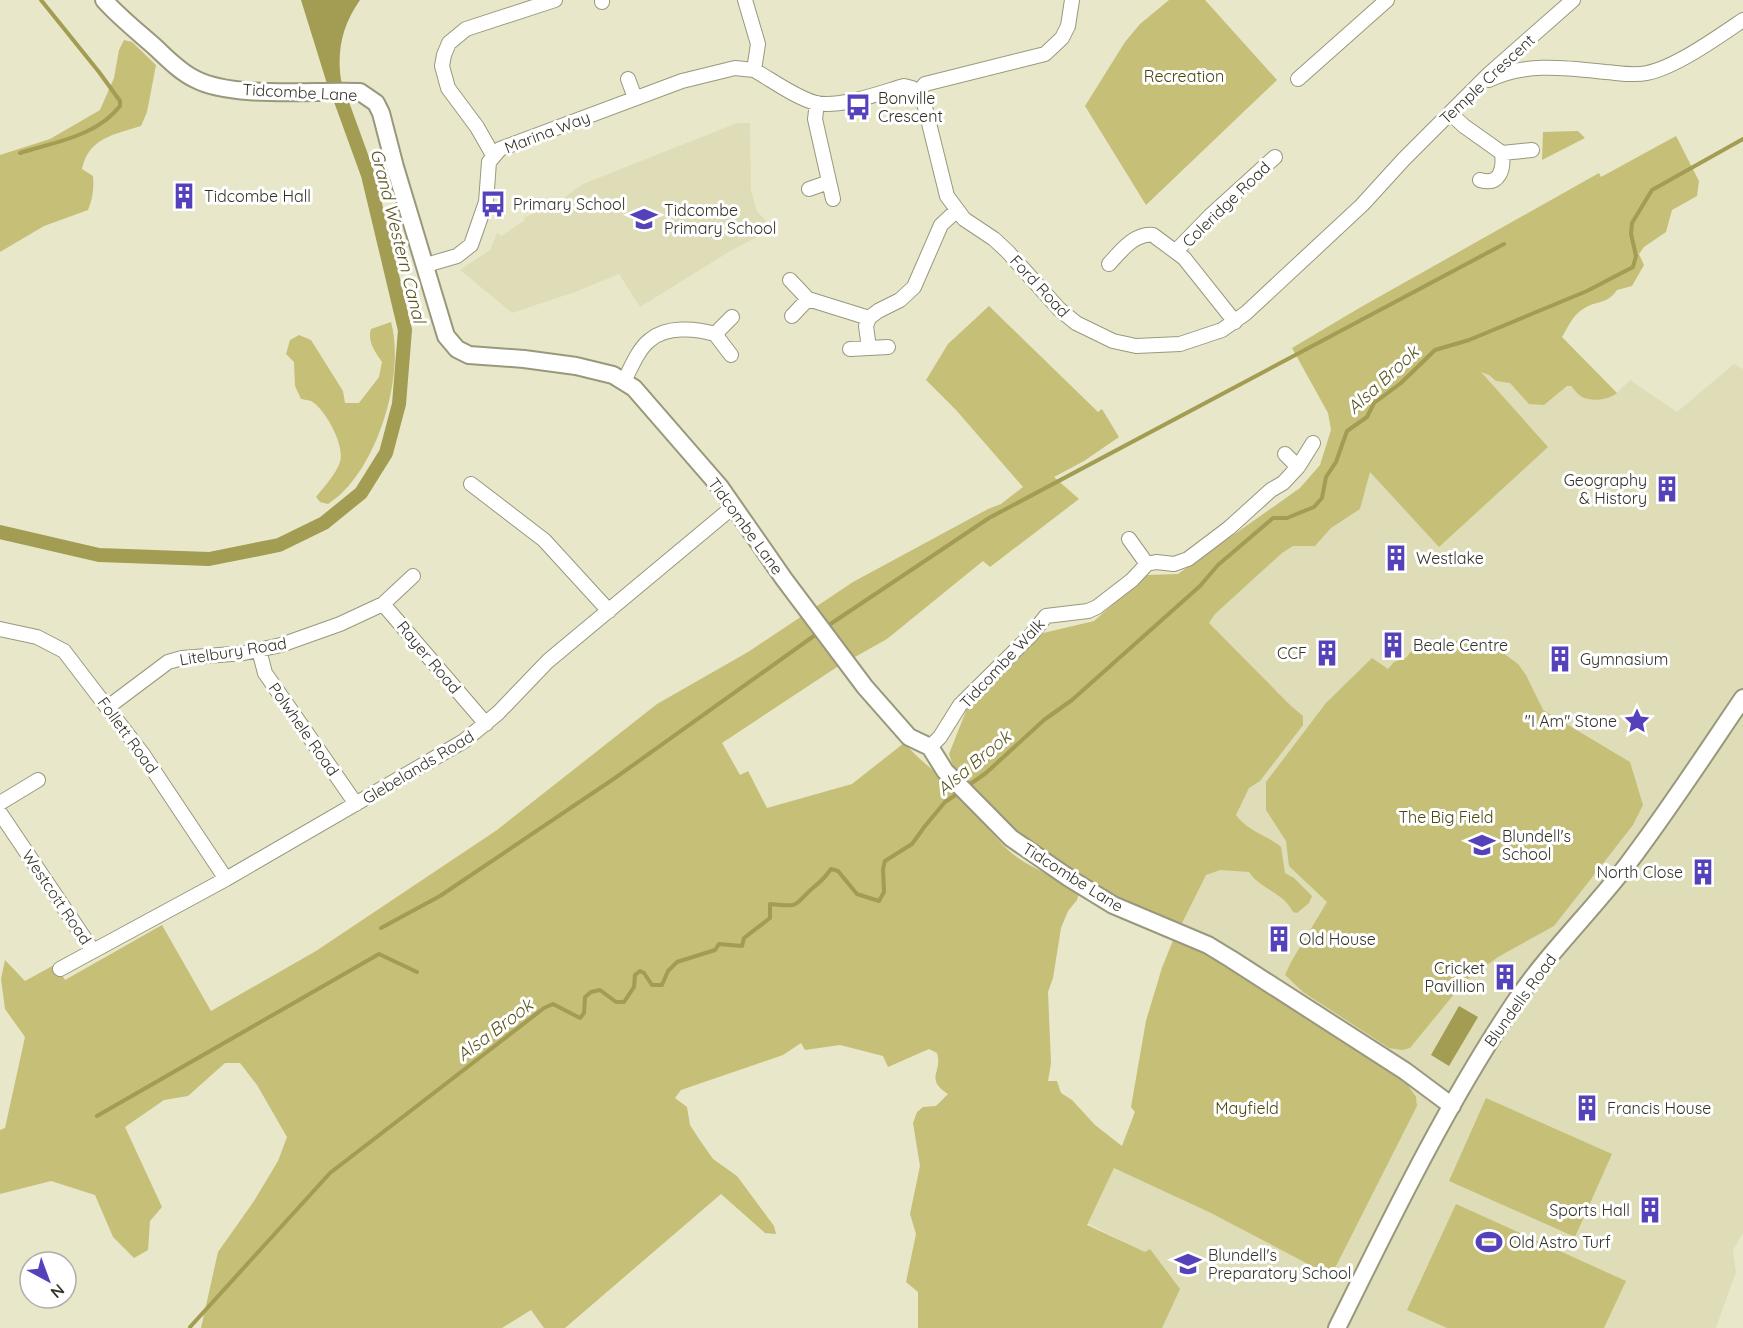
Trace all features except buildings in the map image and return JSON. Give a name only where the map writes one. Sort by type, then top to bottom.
[{"type":"street","name":"Tidcombe Lane","points":[[104,0],[171,62],[195,80],[239,89],[278,92],[360,92],[368,96],[376,103],[381,113],[446,336],[457,349],[469,355],[524,358],[576,366],[613,375],[634,388],[734,506],[784,579],[865,687],[909,737],[930,747],[945,771],[1011,838],[1091,893],[1148,921],[1208,945],[1405,1071],[1452,1106]]},
{"type":"street","points":[[493,155],[477,127],[448,88],[442,66],[444,55],[449,43],[466,29],[555,0]]},
{"type":"street","points":[[745,0],[758,44],[754,70],[804,99],[831,104],[904,87],[918,92],[925,84],[1045,54],[1062,38],[1068,26],[1072,0]]},
{"type":"street","points":[[1298,79],[1319,69],[1387,0]]},
{"type":"street","name":"Temple Crescent","points":[[1404,159],[1489,74],[1572,0]]},
{"type":"street","points":[[1479,85],[1500,74],[1533,68],[1635,75],[1647,73],[1693,51],[1743,20]]},
{"type":"street","points":[[1524,45],[1522,55],[1526,64],[1533,68]]},
{"type":"street","name":"Marina Way","points":[[426,265],[457,256],[471,245],[486,202],[489,162],[500,149],[682,81],[735,68],[754,70]]},
{"type":"street","points":[[628,79],[635,98]]},
{"type":"street","name":"Ford Road","points":[[918,92],[923,99],[946,196],[956,211],[1008,252],[1059,309],[1076,323],[1093,333],[1136,346],[1180,344],[1211,335],[1235,322],[1362,205],[1404,159]]},
{"type":"street","points":[[817,103],[815,119],[833,199]]},
{"type":"street","points":[[1450,113],[1502,153],[1532,150]]},
{"type":"street","points":[[1480,180],[1494,180],[1499,175],[1504,165],[1502,153]]},
{"type":"street","name":"Coleridge Road","points":[[1176,251],[1210,216],[1275,157]]},
{"type":"street","points":[[809,189],[829,182]]},
{"type":"street","points":[[869,348],[866,326],[869,318],[900,300],[912,290],[941,225],[956,211]]},
{"type":"street","points":[[1109,264],[1132,242],[1147,235],[1156,237],[1185,258],[1235,322]]},
{"type":"street","points":[[790,280],[808,298],[869,318]]},
{"type":"street","points":[[792,316],[808,298]]},
{"type":"street","points":[[715,334],[732,317]]},
{"type":"street","points":[[624,381],[644,346],[659,334],[671,331],[692,330],[715,334],[731,355]]},
{"type":"street","points":[[850,349],[888,347]]},
{"type":"street","points":[[1129,539],[1147,564],[1174,564],[1188,559],[1229,528],[1271,490],[1283,483],[1298,467],[1313,443]]},
{"type":"street","points":[[1285,454],[1298,467]]},
{"type":"street","points":[[470,483],[544,540],[609,611]]},
{"type":"street","name":"Glebelands Road","points":[[60,969],[226,879],[464,741],[486,724],[548,662],[734,506]]},
{"type":"street","name":"Tidcombe Walk","points":[[930,747],[940,737],[960,705],[1041,620],[1046,616],[1097,607],[1132,580],[1147,564]]},
{"type":"street","points":[[383,603],[413,576]]},
{"type":"street","name":"Litelbury Road","points":[[108,707],[168,662],[182,658],[259,650],[305,638],[383,603]]},
{"type":"street","name":"Rayer Road","points":[[383,603],[486,724]]},
{"type":"street","name":"Follett Road","points":[[0,629],[37,637],[64,651],[142,753],[226,879]]},
{"type":"street","name":"Polwhele Road","points":[[259,650],[265,673],[356,804]]},
{"type":"street","name":"Blundells Road","points":[[1337,1328],[1394,1214],[1452,1106],[1516,1001],[1536,973],[1627,865],[1743,698]]},
{"type":"street","points":[[0,803],[38,780]]},
{"type":"street","name":"Westcott Road","points":[[0,813],[93,951]]},
{"type":"shaded area","points":[[301,0],[360,0],[344,31],[340,52],[342,86],[328,87]]},
{"type":"shaded area","name":"Tidcombe Primary School","points":[[737,123],[750,123],[751,191],[757,211],[775,231],[761,235],[732,250],[640,307],[619,274],[575,292],[512,313],[460,270],[490,250],[497,233],[501,236],[525,220],[524,218],[565,197],[583,184]]},
{"type":"shaded area","name":"Blundell's School","points":[[1540,316],[1617,393],[1630,380],[1677,412],[1734,364],[1743,369],[1743,1233],[1733,1250],[1736,1272],[1716,1328],[1027,1328],[1114,1167],[1135,1112],[1131,1107],[1146,1021],[1162,967],[1174,938],[1200,615]],"holes":[[[1087,1223],[1126,1243],[1047,1306]]]},
{"type":"shaded area","points":[[1459,1006],[1478,1017],[1449,1066],[1431,1055]]},
{"type":"green space","name":"Recreation","points":[[1169,0],[1205,0],[1277,80],[1146,205],[1085,106],[1125,42],[1140,24]]},
{"type":"green space","points":[[124,40],[132,42],[156,65],[147,112],[141,126],[112,135],[90,150],[82,169],[93,176],[93,193],[88,210],[44,226],[0,252],[0,155],[50,139],[100,110],[114,78],[119,50]]},
{"type":"green space","points":[[1578,131],[1585,138],[1542,160],[1543,132]]},
{"type":"green space","points":[[1676,136],[1699,181],[1697,196],[1672,210],[1666,232],[1644,247],[1639,254],[1644,265],[1632,286],[1617,290],[1609,298],[1588,306],[1576,314],[1562,337],[1617,393],[1605,399],[1596,400],[1582,397],[1571,386],[1567,386],[1544,405],[1529,404],[1510,383],[1496,381],[1481,372],[1548,447],[1439,547],[1370,472],[1360,509],[1331,528],[1315,546],[1293,546],[1282,553],[1215,614],[1209,623],[1303,716],[1303,725],[1260,781],[1249,788],[1236,815],[1251,829],[1281,847],[1285,873],[1294,878],[1312,896],[1309,903],[1297,913],[1293,912],[1283,899],[1259,883],[1249,872],[1220,870],[1206,875],[1180,927],[1107,894],[1023,837],[955,772],[949,754],[968,706],[1039,634],[1094,621],[1147,575],[1178,574],[1300,488],[1320,465],[1331,430],[1328,413],[1292,348],[1599,173],[1601,177]]},
{"type":"green space","name":"Mayfield","points":[[989,306],[1098,412],[1102,409],[1119,437],[1084,461],[1054,477],[1079,499],[990,567],[983,561],[887,639],[837,667],[722,743],[740,775],[748,771],[767,808],[852,784],[904,743],[962,797],[1008,850],[1024,862],[1079,893],[1061,928],[1053,978],[1048,992],[1051,1063],[1048,1081],[1057,1081],[1061,1093],[1072,1100],[1095,1125],[1122,1146],[1135,1112],[1131,1107],[1146,1021],[1174,938],[1207,951],[1401,1075],[1416,1097],[1417,1106],[1331,1276],[1211,1213],[1114,1168],[1087,1225],[1145,1252],[1150,1249],[1180,1289],[1162,1328],[918,1328],[918,1292],[906,1282],[916,1234],[910,1214],[920,1166],[913,1123],[917,1112],[923,1107],[936,1106],[948,1094],[937,1084],[937,1053],[929,1049],[888,1067],[883,1056],[840,1045],[805,1050],[801,1043],[783,1055],[681,1090],[675,1098],[687,1107],[690,1125],[699,1139],[713,1159],[737,1176],[774,1226],[776,1234],[765,1233],[721,1194],[565,1328],[544,1328],[531,1310],[502,1328],[201,1328],[218,1252],[254,1201],[278,1161],[287,1137],[257,1085],[240,1063],[225,1063],[188,1096],[164,1100],[125,1127],[162,1207],[150,1221],[148,1250],[134,1258],[113,1237],[95,1195],[51,1181],[0,1194],[0,1130],[5,1128],[25,1037],[5,1009],[1,979],[5,960],[25,981],[56,964],[65,980],[162,925],[211,1011],[316,951],[497,830],[657,704],[748,652],[853,582],[1001,504],[1023,487],[956,410],[926,380],[948,344]]},
{"type":"green space","points":[[391,322],[395,344],[394,369],[383,422],[373,447],[345,490],[328,504],[320,502],[316,497],[338,467],[340,447],[334,430],[324,414],[313,402],[301,399],[295,386],[294,362],[286,354],[290,340],[299,335],[311,340],[343,391],[345,403],[359,403],[379,377],[382,362],[371,342],[371,329]]},
{"type":"green space","name":"The Big Field","points":[[1481,640],[1518,664],[1543,710],[1630,762],[1643,805],[1633,825],[1554,926],[1498,957],[1464,982],[1410,1048],[1402,1050],[1389,1048],[1303,992],[1285,975],[1327,902],[1289,866],[1286,841],[1266,810],[1266,782],[1326,703],[1372,658],[1388,669],[1394,662],[1406,658],[1418,642]]},
{"type":"green space","points":[[1486,1098],[1612,1154],[1575,1237],[1449,1181]]},
{"type":"green space","name":"Old Astro Turf","points":[[1456,1204],[1626,1281],[1604,1328],[1447,1328],[1407,1310]]},
{"type":"waterway","points":[[20,153],[87,131],[111,116],[120,106],[120,101],[99,72],[41,0]]},
{"type":"waterway","name":"Grand Western Canal","points":[[0,532],[99,555],[209,559],[279,545],[324,523],[361,493],[386,453],[399,404],[405,330],[368,175],[335,84]]},
{"type":"waterway","name":"Alsa Brook","points":[[966,787],[986,773],[1044,720],[1072,700],[1200,586],[1218,565],[1273,518],[1287,518],[1314,507],[1322,498],[1326,477],[1336,462],[1347,431],[1367,417],[1374,403],[1401,383],[1435,350],[1469,340],[1587,291],[1633,267],[1636,256],[1631,234],[1632,223],[1652,190],[1743,139]]},
{"type":"waterway","points":[[826,627],[989,518],[1504,244]]},
{"type":"waterway","points":[[381,928],[440,896],[615,778],[818,633]]},
{"type":"waterway","name":"Alsa Brook","points":[[190,1327],[330,1173],[544,1008],[553,1004],[580,1018],[584,1013],[585,997],[591,992],[600,990],[616,1002],[624,1002],[634,987],[635,975],[640,971],[652,985],[662,985],[668,971],[677,962],[715,950],[719,944],[742,946],[744,938],[770,918],[770,904],[793,905],[797,903],[831,869],[838,871],[857,894],[879,901],[884,892],[885,861],[912,844],[945,802],[960,792]]},
{"type":"waterway","points":[[97,1116],[379,954],[417,972]]},
{"type":"place","name":"Bonville Crescent","points":[[858,107]]},
{"type":"place","name":"Tidcombe Hall","points":[[184,196]]},
{"type":"place","name":"Primary School","points":[[493,204]]},
{"type":"place","name":"Tidcombe Primary School","points":[[644,219]]},
{"type":"place","name":"Geography & History","points":[[1667,489]]},
{"type":"place","name":"Westlake","points":[[1396,558]]},
{"type":"place","name":"Beale Centre","points":[[1393,645]]},
{"type":"place","name":"CCF","points":[[1327,653]]},
{"type":"place","name":"Gymnasium","points":[[1560,659]]},
{"type":"place","name":"\"I Am\" Stone","points":[[1637,721]]},
{"type":"place","name":"Blundell's School","points":[[1482,845]]},
{"type":"place","name":"North Close","points":[[1703,872]]},
{"type":"place","name":"Old House","points":[[1279,939]]},
{"type":"place","name":"Cricket Pavillion","points":[[1505,977]]},
{"type":"place","name":"Francis House","points":[[1587,1108]]},
{"type":"place","name":"Sports Hall","points":[[1650,1210]]},
{"type":"place","name":"Old Astro Turf","points":[[1489,1242]]},
{"type":"place","name":"Blundell's Preparatory School","points":[[1188,1264]]}]
